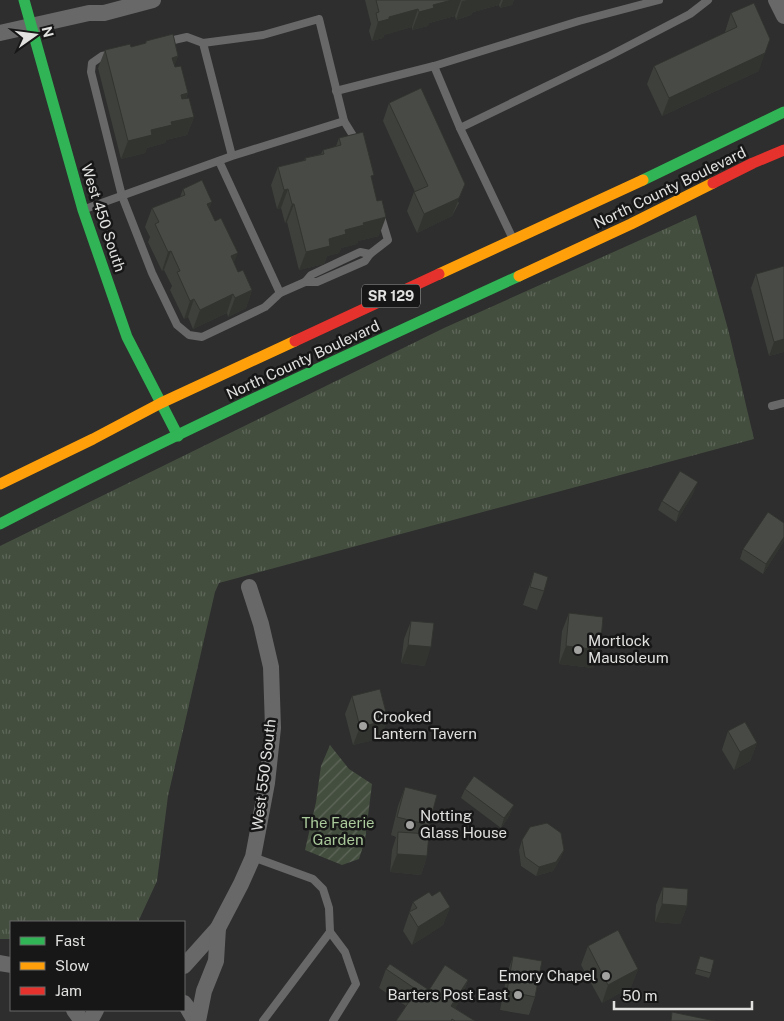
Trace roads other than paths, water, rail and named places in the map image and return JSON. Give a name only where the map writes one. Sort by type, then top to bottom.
[{"type":"main road","name":"West 450 South","points":[[24,0],[84,210],[127,337],[178,436]]},
{"type":"main road","name":"North County Boulevard","points":[[0,484],[93,439],[161,403],[597,202],[784,112]]},
{"type":"main road","name":"North County Boulevard","points":[[0,524],[93,475],[297,378],[451,309],[631,224],[753,163],[784,150]]},
{"type":"street","points":[[0,33],[90,13],[104,13],[153,0]]},
{"type":"street","points":[[776,0],[784,16]]},
{"type":"street","name":"West 550 South","points":[[218,928],[253,857],[266,783],[273,728],[271,667],[262,624],[249,587]]},
{"type":"street","points":[[185,965],[218,928]]},
{"type":"street","points":[[196,1021],[204,991],[216,961],[218,928]]},
{"type":"street","points":[[185,1005],[196,1021]]},
{"type":"lane","points":[[336,91],[434,66],[579,21],[658,0]]},
{"type":"lane","points":[[460,128],[682,19],[708,0]]},
{"type":"lane","points":[[156,44],[187,36],[203,43],[263,34],[319,19],[344,121],[361,149]]},
{"type":"lane","points":[[203,43],[232,156]]},
{"type":"lane","points":[[120,52],[102,56],[92,63],[91,72],[122,196],[152,273],[177,325],[189,335],[202,337],[265,307],[280,292],[305,282],[311,275],[360,252],[370,254],[388,240],[379,207]]},
{"type":"lane","points":[[434,66],[460,128],[513,240]]},
{"type":"lane","points":[[84,210],[232,156],[344,121]]},
{"type":"lane","points":[[219,161],[280,292]]},
{"type":"lane","points":[[772,406],[784,403]]},
{"type":"lane","points":[[253,857],[313,880],[323,889],[329,908],[330,932],[345,952],[356,984],[333,1021]]},
{"type":"lane","points":[[263,1021],[330,932]]},
{"type":"place","name":"Mortlock Mausoleum","points":[[578,650]]},
{"type":"place","name":"Crooked Lantern Tavern","points":[[363,726]]},
{"type":"place","name":"Notting Glass House","points":[[410,825]]},
{"type":"place","name":"Emory Chapel","points":[[606,976]]},
{"type":"place","name":"Barters Post East","points":[[518,995]]},
{"type":"park label","name":"The Faerie Garden","points":[[338,832]]}]
